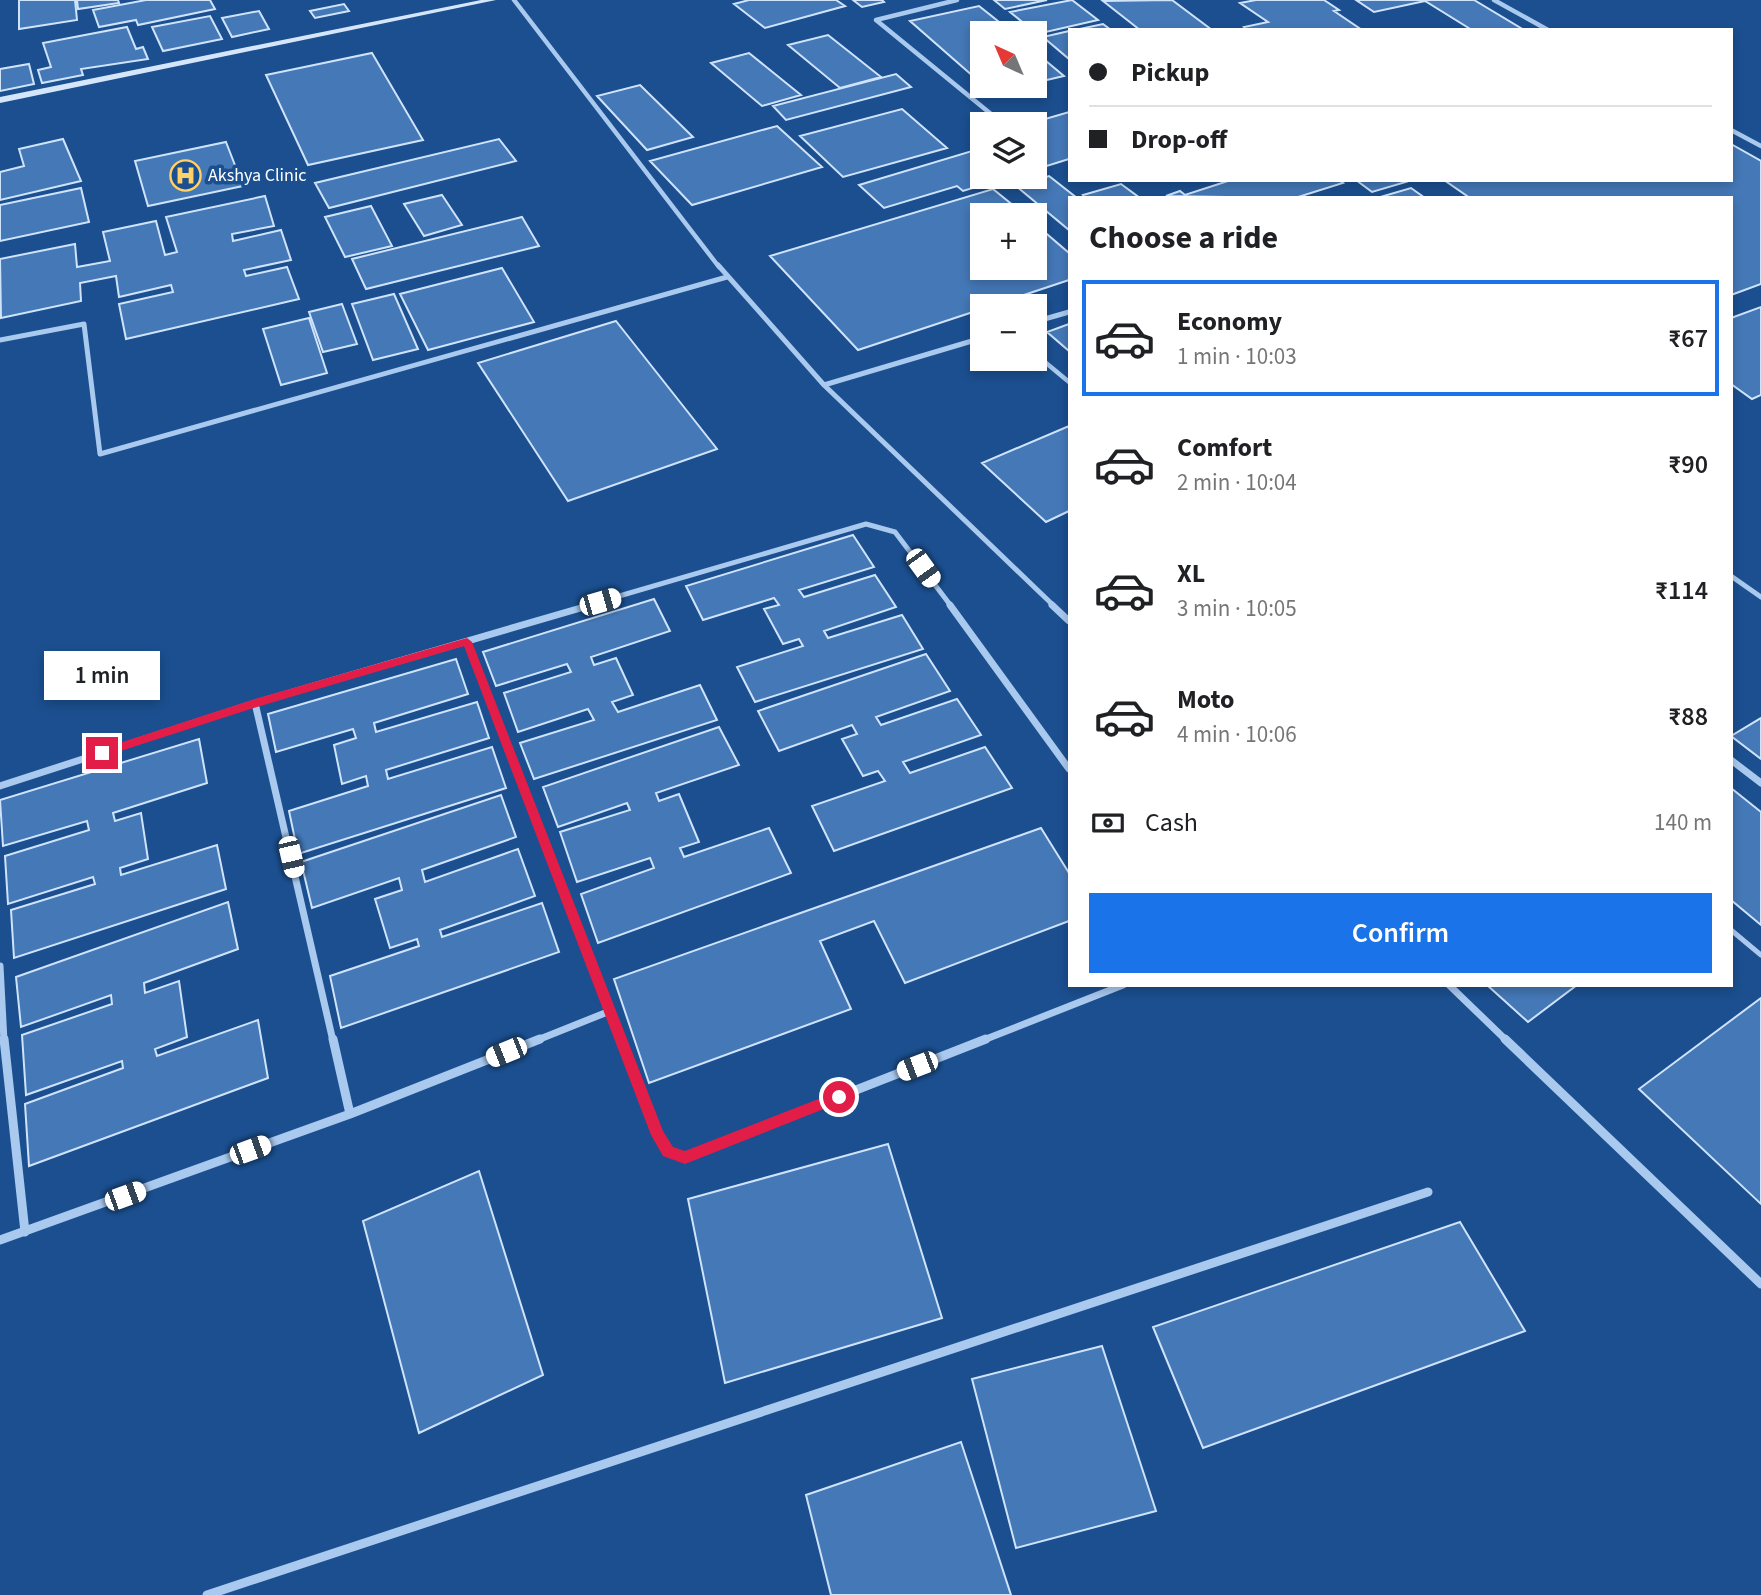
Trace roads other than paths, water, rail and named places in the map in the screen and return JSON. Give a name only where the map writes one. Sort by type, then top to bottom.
[{"type":"street","points":[[0,100],[492,0]]},
{"type":"street","points":[[514,0],[727,277],[824,385],[1068,620]]},
{"type":"street","points":[[957,0],[876,20],[989,112]]},
{"type":"street","points":[[1494,0],[1544,28]]},
{"type":"street","points":[[1733,131],[1761,146]]},
{"type":"street","points":[[0,340],[84,324],[100,454],[727,277]]},
{"type":"street","points":[[1047,318],[1068,312]]},
{"type":"street","points":[[824,385],[970,342]]},
{"type":"street","points":[[0,786],[255,703],[866,524],[895,532],[907,545],[1068,768]]},
{"type":"street","points":[[1733,577],[1761,597]]},
{"type":"street","points":[[467,642],[657,1135],[668,1152],[685,1157],[1118,987]]},
{"type":"street","points":[[255,703],[350,1114]]},
{"type":"street","points":[[1733,762],[1761,783]]},
{"type":"street","points":[[0,966],[4,1037],[25,1232]]},
{"type":"street","points":[[1451,987],[1761,1284]]},
{"type":"street","points":[[0,1240],[350,1114],[610,1011]]},
{"type":"street","points":[[206,1595],[1428,1192]]},
{"type":"lane","points":[[1047,364],[1068,381]]},
{"type":"lane","points":[[1733,932],[1761,955]]},
{"type":"place","name":"Akshya Clinic","points":[[185,175]]}]
